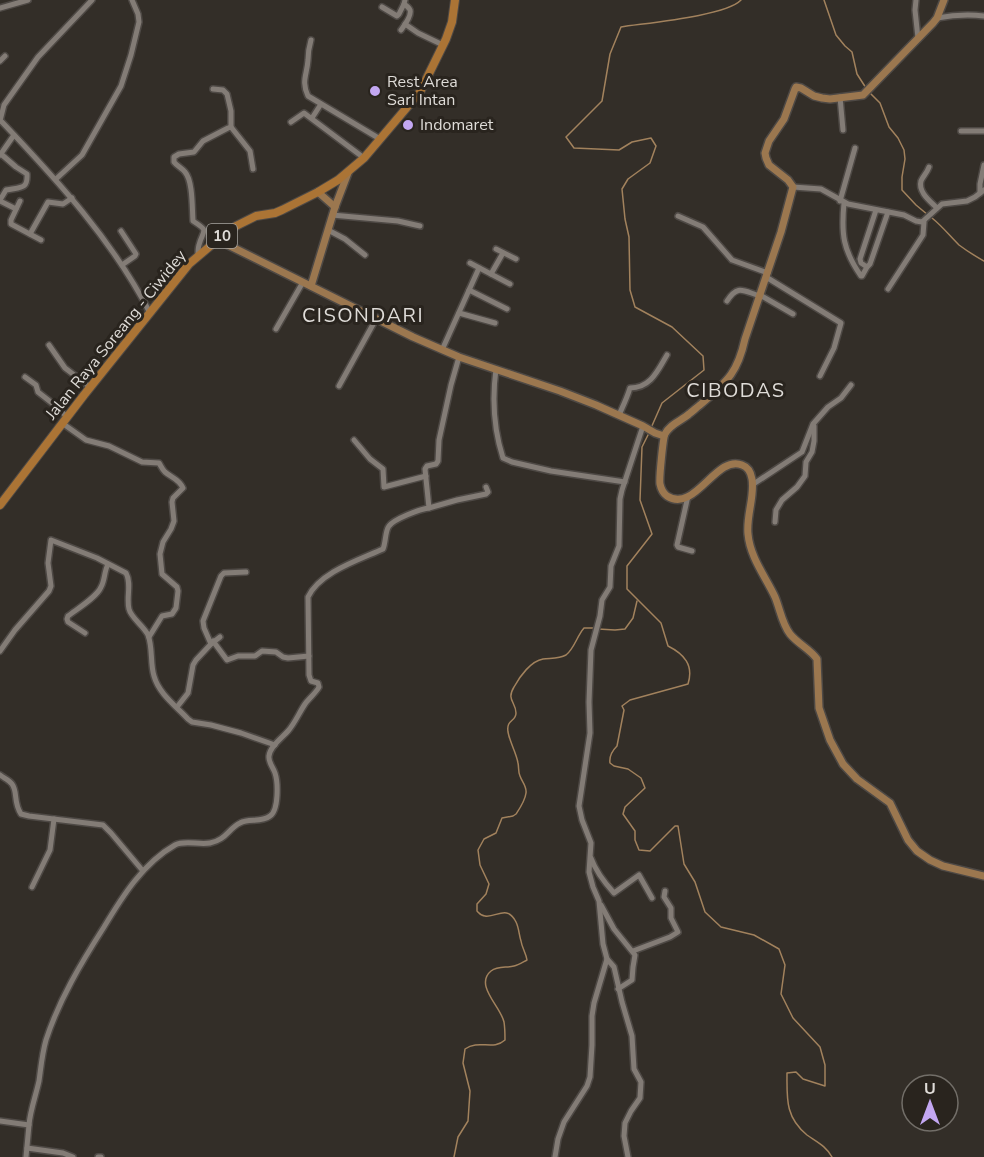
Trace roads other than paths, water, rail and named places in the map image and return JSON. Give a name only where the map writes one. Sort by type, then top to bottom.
[{"type":"highway","name":"Jalan Raya Soreang - Ciwidey","points":[[0,505],[90,387],[178,276],[198,255],[246,220],[274,213],[318,192],[348,173],[364,158],[420,92],[452,22],[455,0]]},
{"type":"main road","points":[[944,0],[937,18],[861,96],[822,98],[796,87],[784,119],[766,146],[766,158],[772,169],[788,180],[793,187],[781,232],[736,367],[728,381],[674,424],[664,436],[660,485],[668,496],[674,498],[687,496],[722,468],[731,464],[745,466],[752,477],[747,523],[750,543],[758,568],[774,594],[789,633],[817,659],[819,708],[839,760],[857,779],[890,803],[908,840],[917,851],[943,866],[984,876]]},
{"type":"main road","points":[[311,286],[348,173]]},
{"type":"main road","points":[[318,192],[334,211]]},
{"type":"main road","points":[[218,240],[442,350],[560,391],[664,436]]},
{"type":"street","points":[[0,8],[28,0]]},
{"type":"street","points":[[92,0],[38,57],[4,105],[0,121],[72,198],[122,265],[150,313]]},
{"type":"street","points":[[56,179],[82,154],[121,86],[139,22],[132,0]]},
{"type":"street","points":[[916,0],[918,38]]},
{"type":"street","points":[[382,7],[397,16],[405,2]]},
{"type":"street","points":[[400,30],[410,10],[405,2]]},
{"type":"street","points":[[937,18],[954,15],[984,16]]},
{"type":"street","points":[[405,24],[443,45]]},
{"type":"street","points":[[311,40],[304,85],[308,96],[380,139]]},
{"type":"street","points":[[0,61],[5,56]]},
{"type":"street","points":[[213,89],[223,90],[227,94],[231,111],[231,127],[250,151],[253,169]]},
{"type":"street","points":[[840,97],[843,130]]},
{"type":"street","points":[[312,118],[321,104]]},
{"type":"street","points":[[291,122],[303,114],[312,118],[364,158]]},
{"type":"street","points":[[198,255],[204,231],[193,221],[189,178],[173,159],[179,154],[194,152],[204,141],[231,127]]},
{"type":"street","points":[[961,131],[984,131]]},
{"type":"street","points":[[14,135],[1,154],[27,174],[26,185],[6,190],[0,201],[16,209]]},
{"type":"street","points":[[855,148],[842,202],[842,230],[845,246],[861,276],[870,264],[888,212]]},
{"type":"street","points":[[793,187],[821,189],[842,202],[904,215],[918,222],[925,220],[942,204],[971,199],[982,192],[984,165]]},
{"type":"street","points":[[929,167],[921,179],[921,188],[936,209]]},
{"type":"street","points":[[30,234],[48,202],[63,204],[72,198]]},
{"type":"street","points":[[20,201],[11,220],[12,224],[41,240]]},
{"type":"street","points":[[867,267],[861,263],[860,259],[876,210]]},
{"type":"street","points":[[334,211],[420,226]]},
{"type":"street","points":[[678,216],[703,227],[732,260],[767,275],[841,323],[834,348],[820,376]]},
{"type":"street","points":[[888,289],[923,235],[925,220]]},
{"type":"street","points":[[328,230],[354,245],[365,255]]},
{"type":"street","points":[[121,231],[136,254],[122,265]]},
{"type":"street","points":[[496,249],[516,260]]},
{"type":"street","points":[[491,274],[503,253]]},
{"type":"street","points":[[470,263],[510,284]]},
{"type":"street","points":[[442,350],[479,268]]},
{"type":"street","points":[[276,329],[303,282]]},
{"type":"street","points":[[469,290],[507,309]]},
{"type":"street","points":[[727,301],[732,292],[742,290],[760,296],[793,314]]},
{"type":"street","points":[[459,313],[495,323]]},
{"type":"street","points":[[339,386],[376,319]]},
{"type":"street","points":[[49,345],[65,368],[90,387]]},
{"type":"street","points":[[619,415],[630,388],[640,387],[652,379],[667,355]]},
{"type":"street","points":[[429,508],[426,467],[438,461],[439,440],[459,357]]},
{"type":"street","points":[[496,369],[494,413],[503,458],[550,471],[619,482]]},
{"type":"street","points":[[25,377],[36,385],[38,392],[52,403],[65,420],[86,440],[109,446],[142,462],[159,464],[165,472],[177,479],[183,486],[173,498],[174,521],[163,542],[160,554],[162,574],[177,587],[177,600],[173,613],[162,616],[149,637]]},
{"type":"street","points":[[752,485],[802,452],[813,424],[828,407],[841,398],[851,385]]},
{"type":"street","points":[[775,522],[776,510],[782,500],[797,487],[805,476],[806,462],[812,452],[814,441],[813,424]]},
{"type":"street","points":[[618,989],[632,980],[634,953],[614,929],[590,878],[591,843],[579,806],[590,733],[591,650],[602,600],[610,587],[610,569],[619,547],[621,532],[619,482],[644,427]]},
{"type":"street","points":[[354,440],[370,459],[383,469],[384,487],[426,476]]},
{"type":"street","points":[[26,1157],[29,1125],[53,1020],[82,960],[142,871],[177,843],[198,844],[219,841],[238,823],[257,821],[271,816],[276,810],[277,787],[275,774],[268,757],[269,753],[320,687],[318,683],[309,679],[307,607],[311,590],[320,581],[341,568],[382,549],[388,528],[394,522],[420,509],[486,494],[488,492],[486,487]]},
{"type":"street","points":[[687,496],[677,544],[678,547],[692,551]]},
{"type":"street","points":[[0,651],[49,591],[51,586],[48,563],[51,540],[97,558],[126,573],[129,581],[128,608],[149,637],[154,676],[161,691],[192,722],[241,733],[275,745]]},
{"type":"street","points":[[85,633],[68,622],[68,616],[101,588],[108,564]]},
{"type":"street","points":[[246,572],[224,573],[221,576],[203,621],[204,628],[212,642],[227,660],[238,656],[255,656],[262,651],[276,652],[288,658],[309,656]]},
{"type":"street","points":[[177,707],[188,693],[196,660],[212,642],[220,637]]},
{"type":"street","points":[[0,775],[14,787],[16,804],[21,814],[106,827],[142,871]]},
{"type":"street","points":[[32,887],[50,850],[54,819]]},
{"type":"street","points":[[590,856],[600,877],[614,893],[639,875],[652,898]]},
{"type":"street","points":[[633,951],[678,932],[671,918],[671,908],[664,897],[665,891]]},
{"type":"street","points":[[599,901],[603,944],[607,959],[614,967],[632,1036],[634,1069],[641,1087],[640,1098],[625,1123],[624,1136],[628,1157]]},
{"type":"street","points":[[555,1157],[564,1122],[590,1077],[593,1010],[607,959]]},
{"type":"street","points":[[0,1120],[29,1125]]},
{"type":"street","points":[[27,1148],[63,1153],[73,1157]]},
{"type":"waterway","points":[[651,428],[662,403],[704,370],[703,356],[672,327],[635,307],[630,290],[629,237],[622,189],[628,179],[650,163],[656,146],[651,138],[632,142],[619,150],[574,148],[566,137],[602,101],[610,54],[621,27],[703,15],[733,6],[741,0]]},
{"type":"waterway","points":[[824,0],[836,35],[852,52],[857,74],[866,88]]},
{"type":"waterway","points":[[869,92],[880,103],[889,127],[904,150],[902,190],[928,215]]},
{"type":"waterway","points":[[932,218],[959,245],[984,261]]},
{"type":"waterway","points":[[649,433],[642,447],[640,500],[652,534],[627,566],[627,589],[661,623],[668,646],[686,661],[690,677],[688,684],[630,700],[622,706],[624,710],[617,746],[611,754],[610,763],[628,769],[641,778],[645,788],[625,807],[623,814],[635,831],[635,840],[639,850],[650,851],[675,826],[678,826],[684,864],[695,882],[705,912],[721,927],[754,935],[779,949],[785,965],[781,994],[793,1018],[820,1047],[825,1065],[825,1086],[803,1079],[796,1072],[787,1073],[789,1107],[800,1128],[824,1147],[832,1157]]},
{"type":"waterway","points":[[598,629],[625,629],[633,618],[637,601]]},
{"type":"waterway","points":[[454,1157],[458,1137],[468,1121],[470,1091],[463,1063],[465,1049],[475,1045],[496,1045],[505,1040],[504,1022],[487,989],[485,983],[487,977],[494,969],[514,966],[527,960],[513,917],[505,913],[484,916],[477,911],[477,904],[486,894],[489,884],[480,865],[478,850],[484,839],[496,833],[502,818],[516,814],[526,793],[508,732],[508,725],[516,713],[511,698],[512,691],[519,678],[530,666],[539,660],[566,655],[584,628],[593,628]]},
{"type":"place","name":"Rest Area Sari Intan","points":[[375,91]]},
{"type":"place","name":"Indomaret","points":[[408,125]]},
{"type":"district","name":"CISONDARI","points":[[363,315]]},
{"type":"district","name":"CIBODAS","points":[[736,390]]}]
